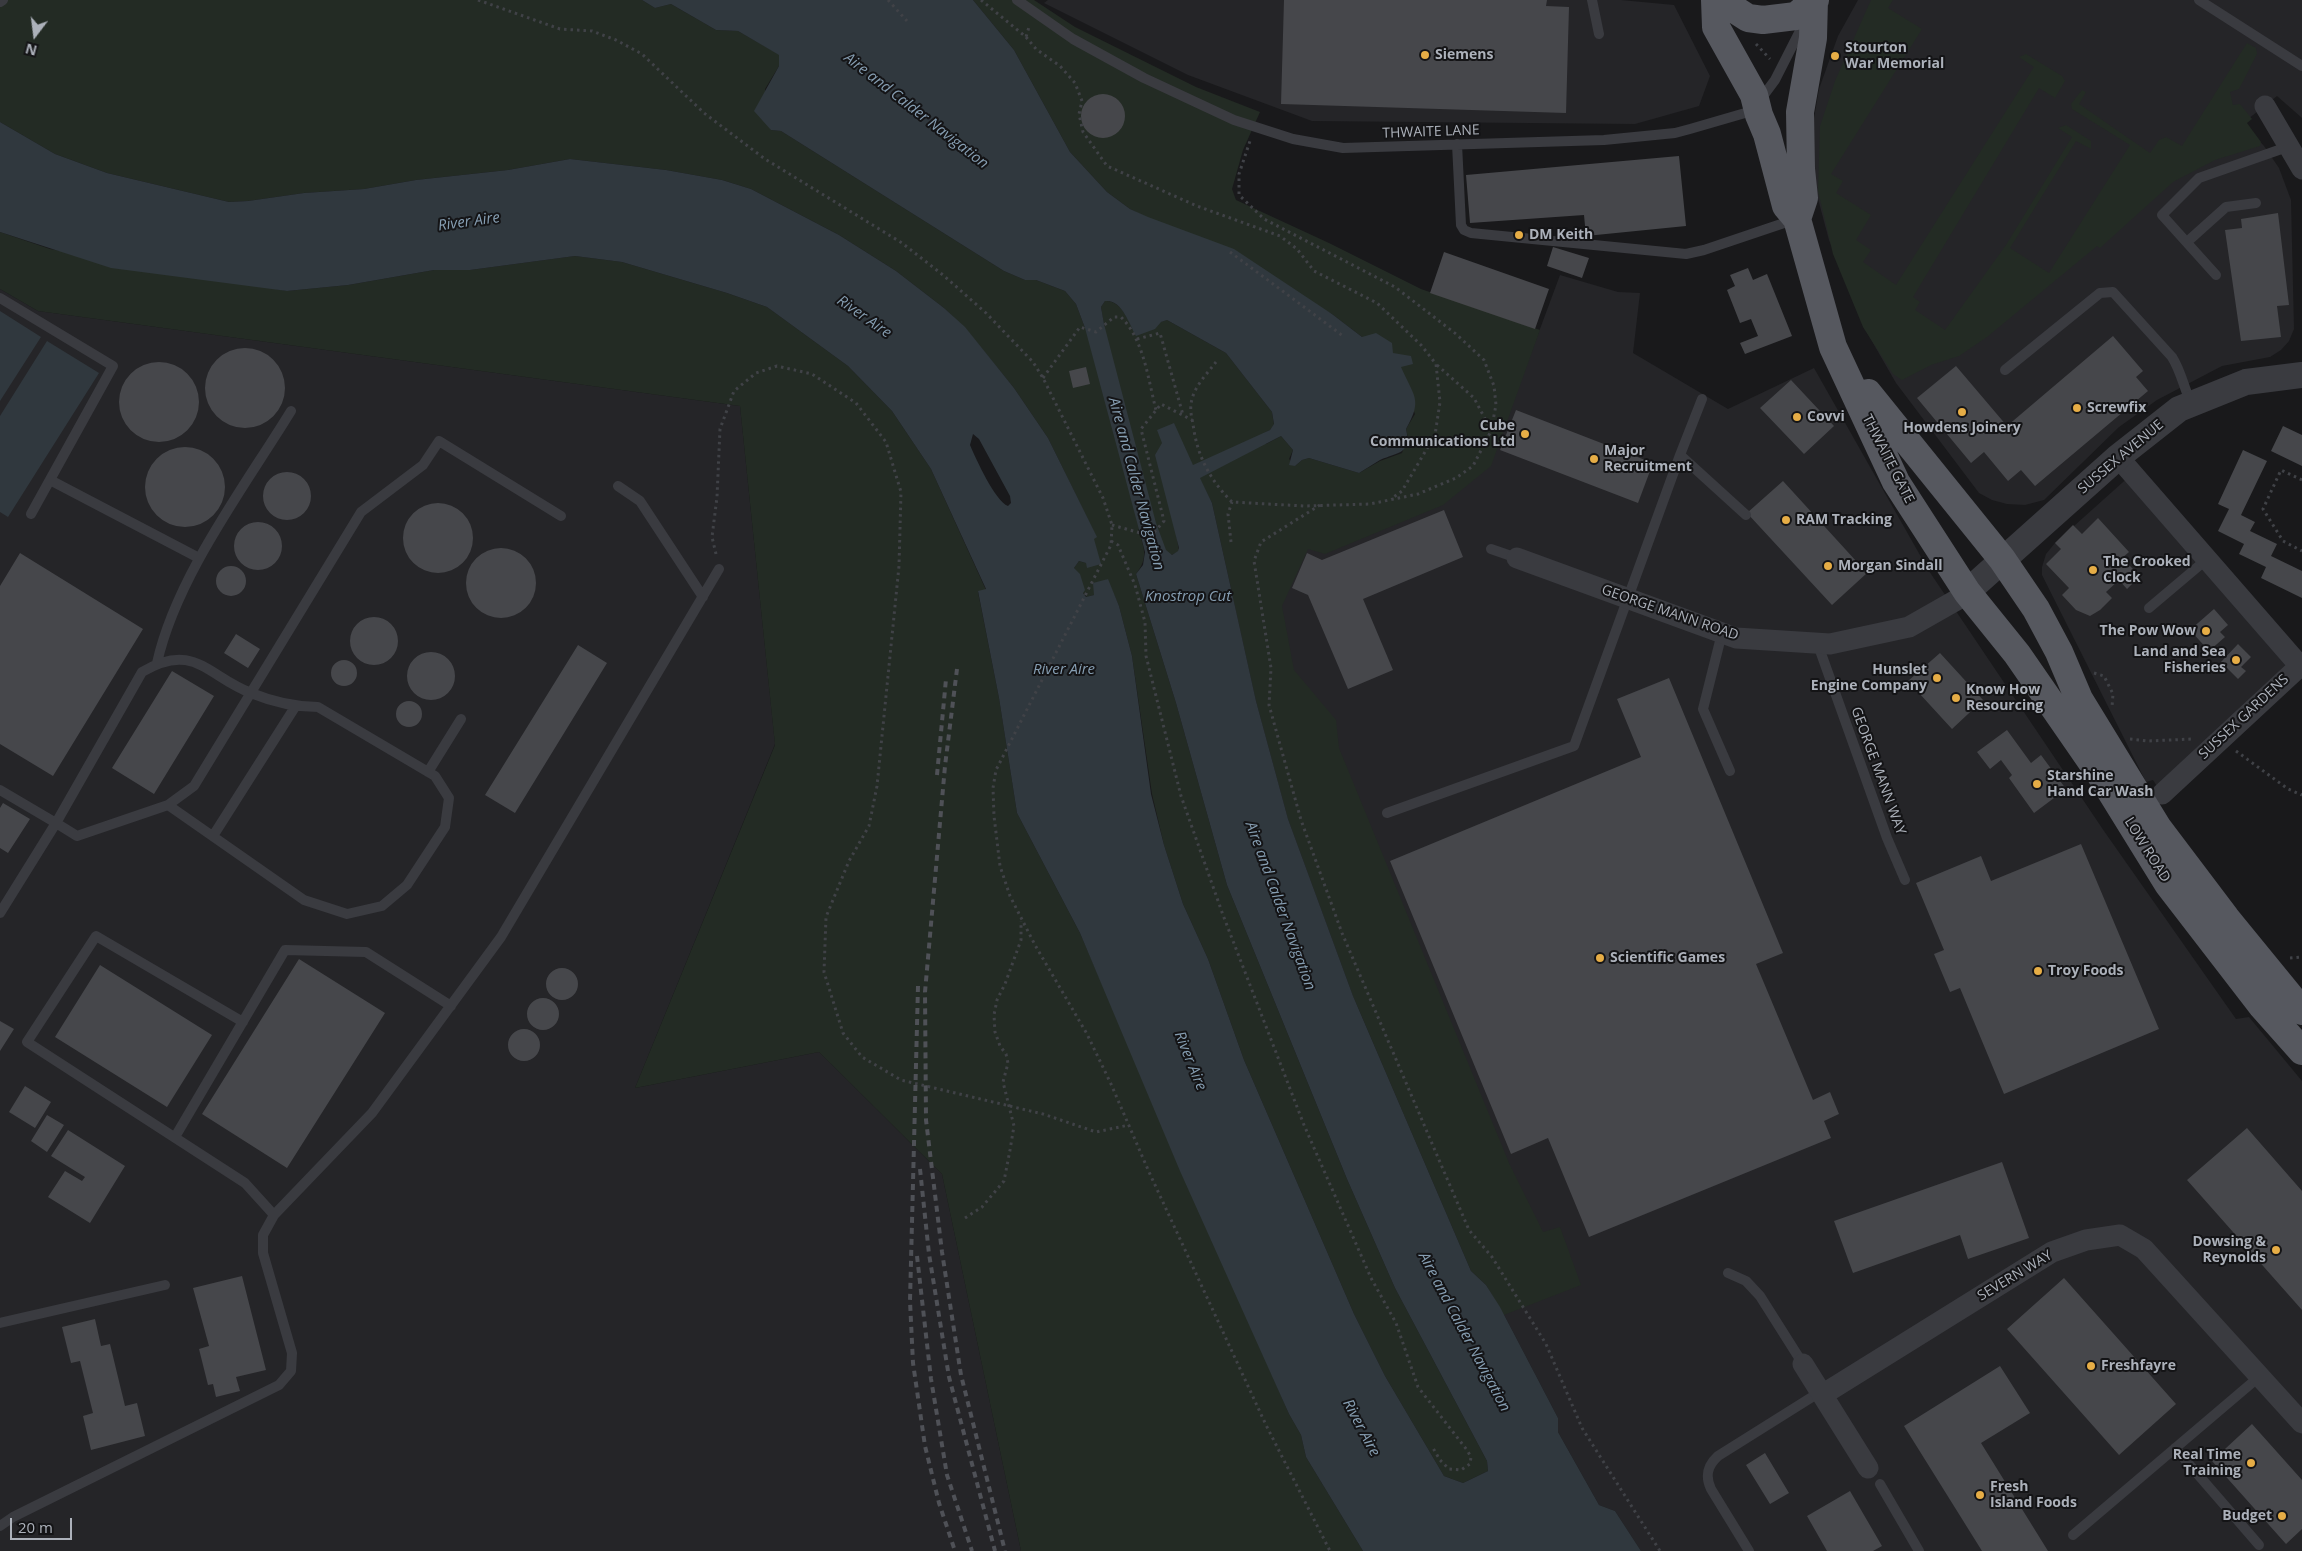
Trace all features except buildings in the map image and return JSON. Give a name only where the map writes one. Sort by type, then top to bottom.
[{"type":"main road","name":"THWAITE GATE","points":[[1715,0],[1716,26],[1754,95],[1768,134],[1786,206],[1796,219],[1833,346],[1896,482],[1967,592]]},
{"type":"main road","points":[[1729,0],[1734,9],[1748,18],[1763,20],[1796,16],[1814,0]]},
{"type":"main road","points":[[1796,219],[1804,198],[1801,169],[1800,112],[1813,38],[1814,0]]},
{"type":"main road","name":"THWAITE GATE","points":[[1833,346],[1884,414],[2002,559]]},
{"type":"main road","points":[[2002,559],[2000,580],[2004,596],[2042,654],[2055,709]]},
{"type":"main road","name":"LOW ROAD","points":[[2002,559],[2036,609],[2059,652],[2079,699],[2134,791],[2183,863],[2266,969],[2302,1011]]},
{"type":"main road","name":"LOW ROAD","points":[[1967,592],[2017,654],[2100,774],[2168,884],[2262,1006],[2302,1051]]},
{"type":"street","points":[[2265,106],[2302,169]]},
{"type":"street","name":"SUSSEX AVENUE","points":[[1967,592],[2118,457],[2179,409],[2246,382],[2302,375]]},
{"type":"street","name":"SUSSEX GARDENS","points":[[2118,457],[2301,667],[2162,794]]},
{"type":"street","name":"GEORGE MANN ROAD","points":[[1517,558],[1736,638],[1830,644],[1909,627],[1960,598],[1967,592]]},
{"type":"street","name":"SEVERN WAY","points":[[1821,1393],[2052,1252],[2086,1240],[2120,1235],[2144,1249],[2302,1423]]},
{"type":"street","points":[[1803,1364],[1874,1476]]},
{"type":"lane","name":"THWAITE LANE","points":[[1017,0],[1073,39],[1144,78],[1234,120],[1292,139],[1343,148],[1604,140],[1675,133],[1752,111],[1757,106]]},
{"type":"lane","points":[[1592,0],[1599,34]]},
{"type":"lane","points":[[1757,106],[1775,80],[1792,49],[1814,0]]},
{"type":"lane","points":[[2199,0],[2302,66]]},
{"type":"lane","points":[[1457,144],[1460,225],[1464,230],[1471,233],[1686,254],[1704,250],[1796,219]]},
{"type":"lane","points":[[2216,275],[2162,215],[2199,178],[2290,146]]},
{"type":"lane","points":[[2187,242],[2226,207],[2256,203]]},
{"type":"lane","points":[[2005,370],[2100,293],[2113,292],[2172,357],[2179,369],[2185,390],[2192,404]]},
{"type":"lane","points":[[0,298],[113,366],[32,514]]},
{"type":"lane","points":[[1387,813],[1574,746],[1702,399]]},
{"type":"lane","points":[[157,663],[163,637],[200,558],[291,411]]},
{"type":"lane","points":[[0,790],[77,836],[168,805],[194,786],[249,692],[361,512],[424,465],[439,441],[561,516]]},
{"type":"lane","points":[[1680,455],[1746,515]]},
{"type":"lane","points":[[50,480],[200,558]]},
{"type":"lane","points":[[618,486],[640,501],[703,597]]},
{"type":"lane","points":[[1491,549],[1517,558]]},
{"type":"lane","points":[[2148,608],[2207,559]]},
{"type":"lane","points":[[0,1526],[21,1513],[279,1385],[291,1371],[292,1353],[263,1253],[263,1235],[274,1215],[372,1113],[502,937],[719,570]]},
{"type":"lane","points":[[1722,633],[1703,709],[1730,771]]},
{"type":"lane","name":"GEORGE MANN WAY","points":[[1817,642],[1887,838],[1905,880]]},
{"type":"lane","points":[[0,913],[56,823],[142,672],[157,663],[174,659],[191,661],[207,667],[249,692],[295,707],[318,707],[436,776],[449,798],[445,827],[407,885],[382,906],[347,914],[304,900],[168,805]]},
{"type":"lane","points":[[213,836],[295,707]]},
{"type":"lane","points":[[428,772],[460,719]]},
{"type":"lane","points":[[243,1022],[96,936],[27,1042],[245,1183],[274,1215]]},
{"type":"lane","points":[[175,1138],[285,950],[366,952],[451,1006]]},
{"type":"lane","points":[[1728,1274],[1746,1281],[1760,1296],[1803,1364]]},
{"type":"lane","points":[[0,1323],[165,1285]]},
{"type":"lane","points":[[2073,1534],[2260,1376]]},
{"type":"lane","points":[[1750,1551],[1711,1489],[1707,1478],[1710,1466],[1718,1456],[1821,1393]]},
{"type":"lane","points":[[2175,1448],[2259,1546]]},
{"type":"lane","points":[[1874,1476],[1919,1551]]},
{"type":"path","points":[[478,0],[560,28],[592,30],[642,54],[704,113],[765,159],[902,243],[943,275],[986,313],[1033,362],[1043,378],[1104,498],[1112,525],[1112,541],[996,770],[993,788],[1000,866],[1010,896],[1021,918],[1087,1034],[1266,1425],[1330,1551]]},
{"type":"path","points":[[888,0],[907,20]]},
{"type":"path","points":[[981,0],[1026,37],[1036,49],[1060,66],[1075,83],[1082,101],[1079,114],[1083,132],[1107,166],[1197,206],[1280,236],[1297,249],[1314,270],[1377,303],[1421,345],[1436,364],[1474,398],[1491,431]]},
{"type":"path","points":[[1026,37],[1034,12]]},
{"type":"path","points":[[1752,40],[1772,62]]},
{"type":"path","points":[[1216,362],[1196,389],[1191,405],[1192,420],[1198,454],[1211,478],[1232,502],[1320,505],[1389,501],[1418,494],[1456,478],[1473,466],[1491,431],[1496,405],[1494,386],[1484,360],[1456,334],[1395,287],[1264,219],[1238,195],[1239,174],[1256,127]]},
{"type":"path","points":[[1230,252],[1343,336]]},
{"type":"path","points":[[1043,378],[1080,327],[1096,332],[1114,317],[1121,317],[1129,325],[1137,339],[1156,410]]},
{"type":"path","points":[[1137,339],[1160,333],[1183,416]]},
{"type":"path","points":[[1389,501],[1402,491],[1435,435],[1440,402],[1436,364]]},
{"type":"path","points":[[719,570],[712,537],[717,497],[720,429],[734,391],[756,373],[777,366],[812,374],[856,403],[880,434],[886,442],[901,492],[899,566],[877,786],[869,826],[849,861],[826,917],[824,972],[843,1033],[862,1057],[901,1080],[1009,1106],[1096,1132],[1129,1125]]},
{"type":"path","points":[[1112,525],[1151,536],[1164,521],[1140,429],[1161,404],[1192,420]]},
{"type":"path","points":[[2302,480],[2282,470],[2263,509],[2283,541],[2302,551]]},
{"type":"path","points":[[1231,542],[1228,514],[1232,502]]},
{"type":"path","points":[[1320,505],[1261,542],[1254,561],[1271,668],[1269,705],[1301,820],[1342,933],[1469,1230],[1492,1257],[1546,1344],[1582,1428],[1660,1551]]},
{"type":"path","points":[[1112,541],[1118,545],[1134,584],[1145,622],[1146,656],[1181,796],[1223,915],[1304,1125],[1371,1278],[1396,1323],[1418,1388],[1467,1450],[1471,1457],[1470,1464],[1461,1470],[1449,1469],[1440,1460],[1433,1448]]},
{"type":"path","points":[[2101,736],[2148,741],[2176,738],[2221,739],[2288,788],[2302,795]]},
{"type":"path","points":[[965,1218],[982,1206],[1004,1181],[1014,1126],[1003,1082],[1008,1063],[1006,1054],[1000,1046],[995,1032],[994,1015],[997,1000],[1022,940],[1021,918]]},
{"type":"shaded area","points":[[0,0],[642,0],[655,8],[671,4],[716,30],[738,31],[780,55],[779,66],[765,89],[771,130],[781,131],[1004,271],[1025,280],[1036,280],[1065,291],[1076,304],[1085,328],[1104,325],[1101,307],[1105,301],[1110,301],[1123,311],[1133,330],[1167,320],[1226,353],[1272,412],[1274,425],[1270,430],[1261,435],[1266,444],[1281,436],[1293,450],[1289,459],[1295,466],[1302,460],[1309,458],[1359,473],[1380,461],[1402,453],[1408,438],[1406,429],[1415,414],[1393,353],[1362,337],[1332,314],[1130,209],[1107,192],[1070,152],[1014,50],[973,0],[1034,0],[1075,27],[1196,87],[1260,112],[1243,150],[1232,189],[1236,200],[1329,243],[1421,289],[1540,330],[1491,466],[1443,505],[1325,554],[1308,549],[1282,606],[1294,670],[1336,720],[1339,748],[1509,1163],[1543,1232],[1560,1227],[1581,1285],[1504,1315],[1486,1285],[1471,1271],[1353,996],[1288,819],[1256,701],[1212,503],[1188,456],[1162,443],[1179,551],[1172,555],[1168,554],[1138,529],[1144,557],[1136,574],[1176,703],[1227,885],[1347,1179],[1395,1288],[1487,1461],[1488,1471],[1463,1483],[1444,1476],[1385,1376],[1354,1314],[1244,1060],[1208,959],[1183,904],[1164,845],[1152,794],[1132,656],[1119,606],[1107,579],[1094,595],[1087,597],[1083,593],[1074,568],[1079,561],[1086,563],[1093,539],[1096,536],[1048,438],[1014,388],[965,328],[944,308],[896,271],[839,235],[751,189],[722,180],[666,170],[570,159],[508,170],[416,180],[364,189],[304,193],[229,202],[107,173],[55,154],[0,122]]},
{"type":"shaded area","points":[[1048,0],[1621,0],[1674,5],[1710,76],[1699,106],[1635,124],[1312,121],[1188,75],[1044,3]]},
{"type":"shaded area","points":[[1858,0],[2302,0],[2302,118],[2277,96],[2243,123],[2264,146],[2279,168],[2291,200],[2294,329],[2289,341],[2281,350],[2270,357],[2222,366],[2157,400],[2119,427],[2044,500],[2025,505],[2007,504],[1992,500],[1979,493],[1896,383],[1865,329],[1829,240],[1813,180],[1812,130],[1819,89],[1838,36]]},
{"type":"shaded area","points":[[1871,0],[1893,0],[1888,8],[1922,29],[1831,174],[1843,181],[1836,193],[1871,215],[1856,240],[1871,250],[1863,262],[1896,285],[2034,67],[2019,57],[2026,54],[2062,76],[2065,81],[2055,98],[2039,88],[1913,297],[1920,302],[1915,310],[1945,330],[2006,245],[2072,137],[2058,128],[2066,125],[2091,141],[2091,149],[2076,141],[2010,248],[2049,273],[2130,145],[2072,109],[2071,104],[2082,90],[2086,92],[2079,104],[2150,153],[2159,140],[2166,137],[2182,146],[2247,43],[2256,48],[2257,54],[2239,89],[2230,92],[2233,105],[2240,104],[2252,119],[2247,123],[2261,142],[2260,146],[2215,160],[2173,182],[2100,248],[2097,246],[1987,337],[1959,356],[1931,365],[1902,380],[1893,374],[1863,327],[1833,254],[1818,191],[1820,126],[1835,81]]},
{"type":"shaded area","points":[[0,232],[50,249],[287,291],[348,285],[434,270],[470,270],[575,256],[622,262],[727,293],[767,307],[848,366],[892,411],[931,469],[986,590],[978,592],[999,698],[1017,813],[1080,933],[1289,1414],[1301,1435],[1306,1457],[1363,1551],[1021,1551],[942,1174],[819,1052],[635,1088],[775,745],[740,406],[38,311],[0,289]]},
{"type":"shaded area","points":[[1560,275],[1618,292],[1640,293],[1633,353],[1728,409],[1814,368],[1929,571],[2104,831],[2236,1019],[2249,1017],[2302,1081],[2302,1551],[1641,1551],[1615,1511],[1599,1505],[1558,1432],[1558,1418],[1500,1307],[1353,996],[1288,819],[1256,701],[1233,598],[1511,407]]},
{"type":"shaded area","points":[[0,289],[38,311],[740,406],[775,744],[635,1088],[819,1052],[942,1174],[1021,1551],[0,1551]]},
{"type":"shaded area","points":[[2132,474],[2300,666],[2162,794],[2153,780],[2146,782],[2042,575],[2046,554],[2055,543]]},
{"type":"water","points":[[642,0],[973,0],[1014,50],[1070,152],[1107,192],[1130,209],[1234,249],[1332,314],[1362,337],[1376,333],[1392,343],[1393,353],[1411,356],[1413,364],[1401,367],[1415,398],[1414,411],[1406,429],[1407,443],[1402,451],[1380,460],[1359,473],[1309,458],[1302,460],[1295,466],[1289,465],[1293,450],[1281,436],[1200,478],[1212,503],[1256,701],[1288,819],[1353,996],[1471,1271],[1486,1285],[1500,1307],[1558,1418],[1558,1432],[1599,1505],[1615,1511],[1641,1551],[1363,1551],[1306,1457],[1301,1435],[1289,1414],[1180,1171],[1080,933],[1017,813],[999,698],[978,591],[986,589],[931,469],[892,411],[848,366],[767,307],[727,293],[622,262],[575,256],[470,270],[434,270],[348,285],[287,291],[111,268],[0,232],[0,122],[55,154],[107,173],[229,202],[304,193],[364,189],[416,180],[508,170],[570,159],[666,170],[722,180],[751,189],[839,235],[896,271],[944,308],[965,327],[1014,388],[1048,438],[1097,537],[1094,539],[1101,564],[1087,568],[1086,563],[1079,561],[1074,568],[1080,574],[1085,590],[1083,593],[1086,597],[1094,595],[1093,583],[1108,579],[1119,606],[1132,656],[1151,794],[1164,845],[1183,904],[1208,959],[1244,1060],[1354,1314],[1385,1376],[1444,1476],[1463,1483],[1488,1471],[1487,1461],[1395,1288],[1347,1179],[1227,885],[1176,703],[1136,574],[1143,565],[1145,552],[1085,328],[1076,304],[1065,291],[1036,280],[1025,280],[1004,271],[781,131],[771,130],[754,111],[779,66],[779,55],[738,31],[716,30],[671,4],[655,8]],"holes":[[[1105,301],[1111,301],[1120,308],[1136,336],[1155,329],[1161,322],[1167,320],[1226,353],[1272,412],[1274,424],[1270,430],[1193,465],[1174,423],[1157,430],[1162,443],[1155,455],[1179,548],[1172,555],[1166,550],[1156,523],[1104,324],[1101,307]],[[973,434],[979,439],[1010,496],[1011,503],[1008,506],[997,496],[986,479],[970,445]]]},
{"type":"water","points":[[0,311],[41,337],[0,401]]},
{"type":"water","points":[[47,341],[99,373],[8,517],[0,512],[0,416]]},
{"type":"railway","points":[[957,669],[945,766],[925,992],[926,1120],[942,1252],[961,1375],[1005,1551]]},
{"type":"railway","points":[[937,775],[946,679]]},
{"type":"railway","points":[[918,986],[910,1301],[913,1363],[925,1446],[939,1503],[955,1551]]},
{"type":"railway","points":[[920,1169],[929,1254],[949,1377],[995,1551]]},
{"type":"railway","points":[[917,1256],[931,1379],[947,1475],[972,1551]]},
{"type":"place","name":"Siemens","points":[[1425,55]]},
{"type":"place","name":"Stourton War Memorial","points":[[1835,56]]},
{"type":"place","name":"DM Keith","points":[[1519,235]]},
{"type":"place","name":"Screwfix","points":[[2077,408]]},
{"type":"place","name":"Howdens Joinery","points":[[1962,412]]},
{"type":"place","name":"Covvi","points":[[1797,417]]},
{"type":"place","name":"Cube Communications Ltd","points":[[1525,434]]},
{"type":"place","name":"Major Recruitment","points":[[1594,459]]},
{"type":"place","name":"RAM Tracking","points":[[1786,520]]},
{"type":"place","name":"Morgan Sindall","points":[[1828,566]]},
{"type":"place","name":"The Crooked Clock","points":[[2093,570]]},
{"type":"place","name":"The Pow Wow","points":[[2206,631]]},
{"type":"place","name":"Land and Sea Fisheries","points":[[2236,660]]},
{"type":"place","name":"Hunslet Engine Company","points":[[1937,678]]},
{"type":"place","name":"Know How Resourcing","points":[[1956,698]]},
{"type":"place","name":"Starshine Hand Car Wash","points":[[2037,784]]},
{"type":"place","name":"Scientific Games","points":[[1600,958]]},
{"type":"place","name":"Troy Foods","points":[[2038,971]]},
{"type":"place","name":"Dowsing & Reynolds","points":[[2276,1250]]},
{"type":"place","name":"Freshfayre","points":[[2091,1366]]},
{"type":"place","name":"Real Time Training","points":[[2251,1463]]},
{"type":"place","name":"Fresh Island Foods","points":[[1980,1495]]},
{"type":"place","name":"Budget","points":[[2282,1516]]},
{"type":"water label","name":"Aire and Calder Navigation","points":[[916,111]]},
{"type":"water label","name":"River Aire","points":[[469,222]]},
{"type":"water label","name":"River Aire","points":[[864,317]]},
{"type":"water label","name":"Aire and Calder Navigation","points":[[1136,484]]},
{"type":"water label","name":"Knostrop Cut","points":[[1188,597]]},
{"type":"water label","name":"River Aire","points":[[1064,670]]},
{"type":"water label","name":"Aire and Calder Navigation","points":[[1280,906]]},
{"type":"water label","name":"River Aire","points":[[1190,1061]]},
{"type":"water label","name":"Aire and Calder Navigation","points":[[1464,1332]]},
{"type":"water label","name":"River Aire","points":[[1361,1428]]}]
